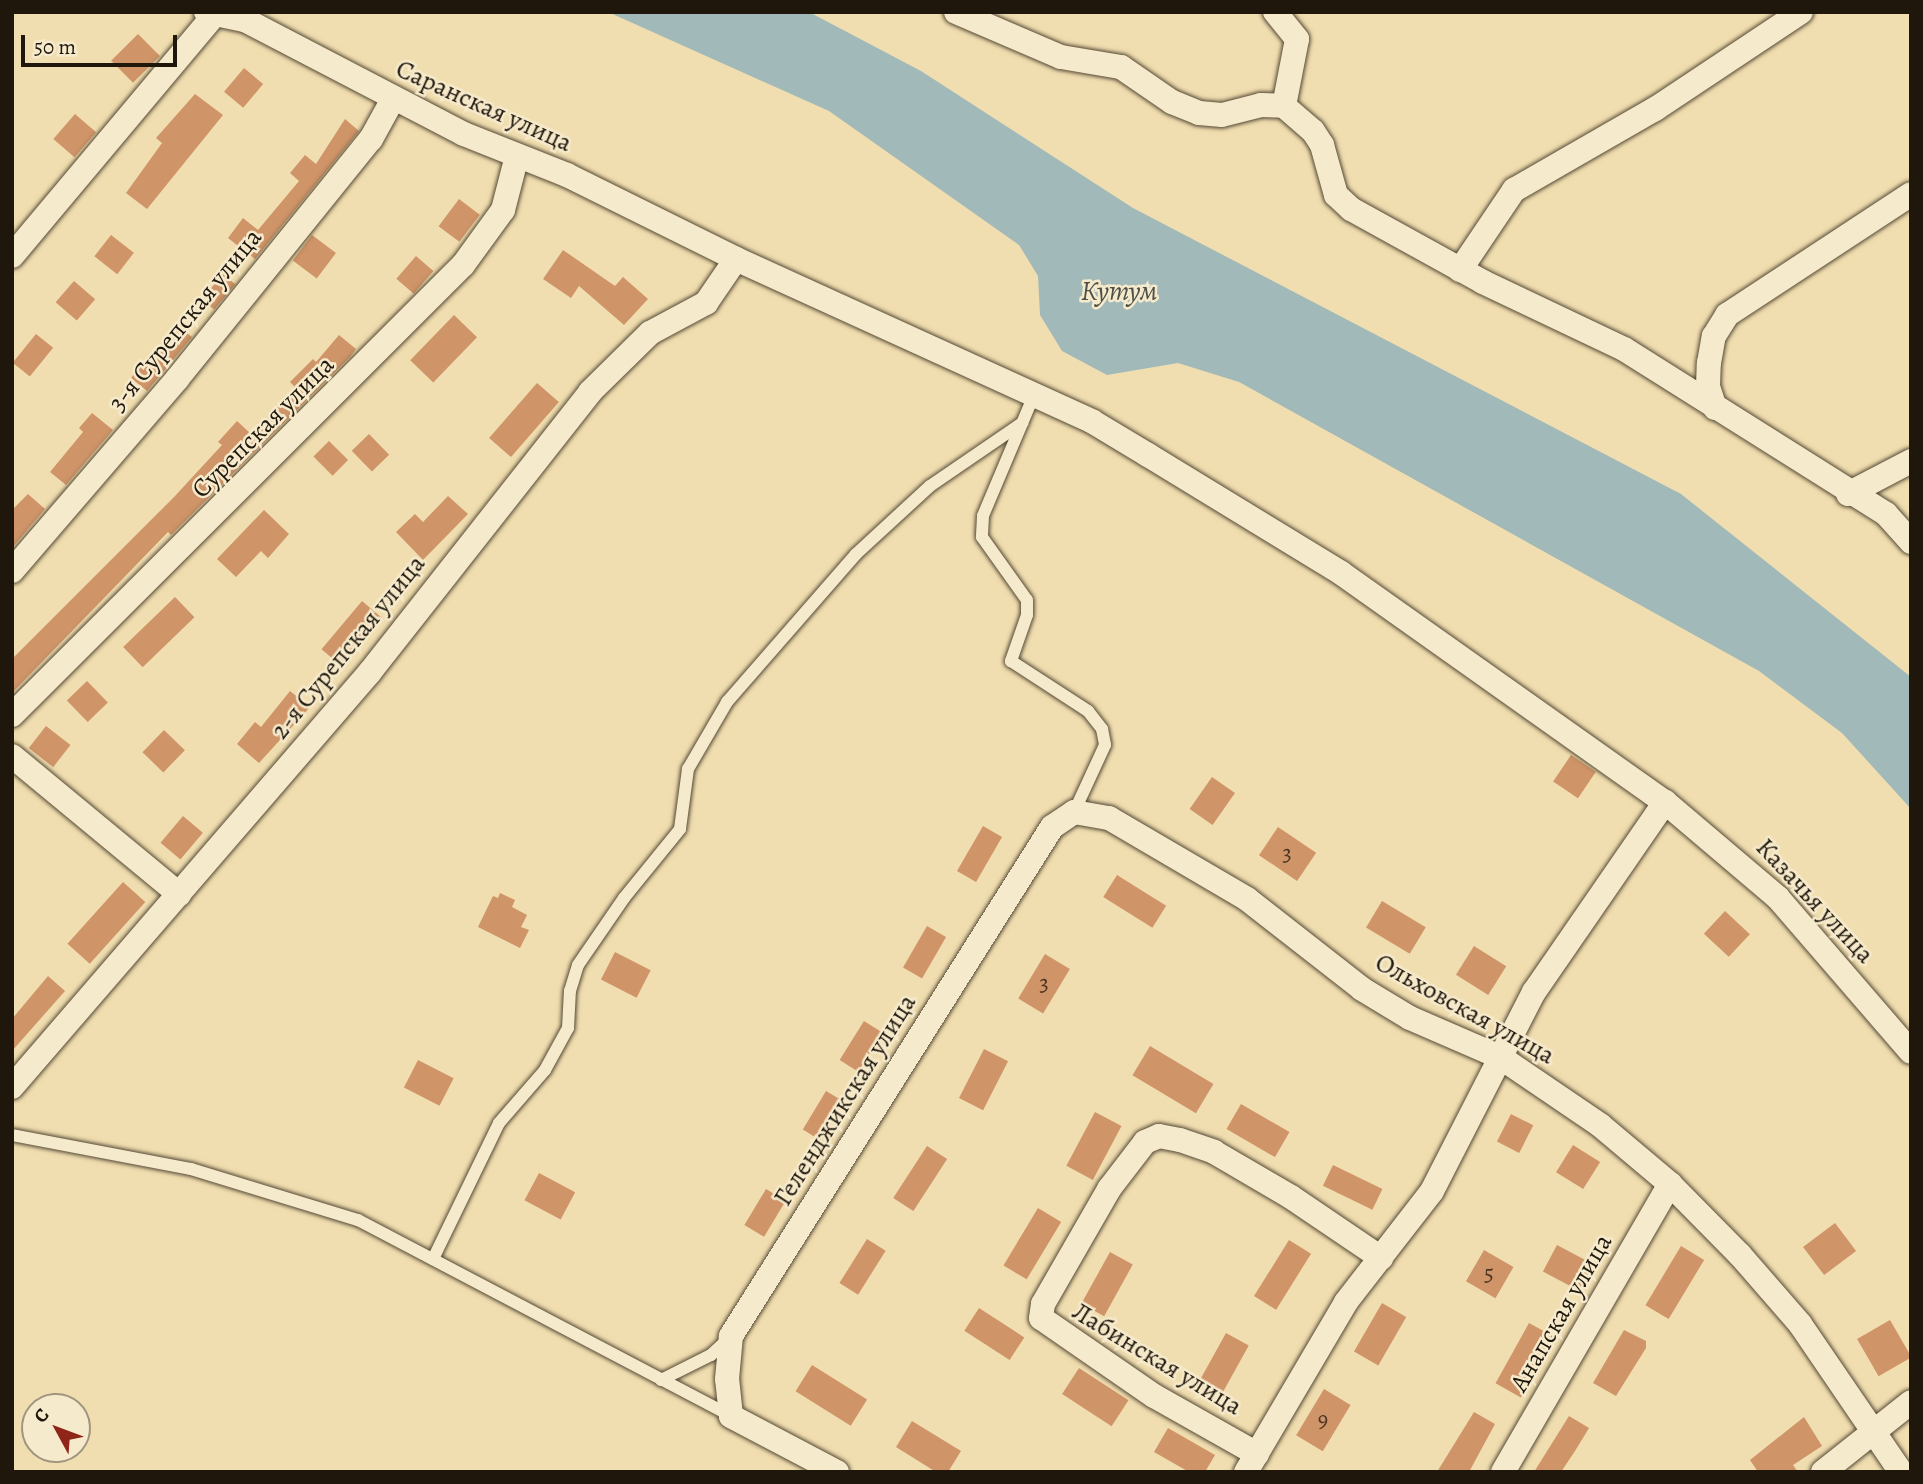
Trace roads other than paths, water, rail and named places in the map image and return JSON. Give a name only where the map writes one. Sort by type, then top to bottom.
[{"type":"street","points":[[956,12],[1061,57],[1121,66],[1172,102],[1199,113],[1222,115],[1261,105],[1284,106],[1313,131],[1322,145],[1336,195],[1351,209],[1460,270],[1625,349],[1848,494],[1886,514],[1911,542]]},
{"type":"street","points":[[1275,12],[1297,39],[1284,106]]},
{"type":"street","points":[[1460,270],[1514,190],[1655,109],[1801,12]]},
{"type":"street","points":[[12,256],[210,13]]},
{"type":"street","name":"Саранская улица","points":[[210,13],[245,20],[393,99],[517,156],[567,175],[736,259],[1034,395]]},
{"type":"street","name":"3-я Сурепская улица","points":[[12,571],[168,390],[371,139],[393,99]]},
{"type":"street","name":"Сурепская улица","points":[[12,715],[371,362],[463,265],[503,211],[517,156]]},
{"type":"street","points":[[1715,408],[1708,386],[1709,363],[1714,336],[1727,315],[1911,194]]},
{"type":"street","name":"2-я Сурепская улица","points":[[12,1087],[370,672],[590,392],[650,334],[706,303],[736,259]]},
{"type":"street","name":"Казачья улица","points":[[1034,395],[1093,422],[1341,573],[1665,802],[1778,898],[1911,1052]]},
{"type":"street","points":[[1848,494],[1911,461]]},
{"type":"street","points":[[12,757],[178,894]]},
{"type":"street","points":[[1252,1463],[1346,1302],[1432,1191],[1534,992],[1665,802]]},
{"type":"street","name":"Геленджикская улица","points":[[731,1416],[727,1379],[731,1336],[1052,827],[1074,812]]},
{"type":"street","name":"Ольховская улица","points":[[1074,812],[1109,818],[1247,899],[1362,989],[1409,1018],[1500,1057],[1600,1125],[1670,1184],[1800,1324],[1901,1472]]},
{"type":"street","name":"Лабинская улица","points":[[1252,1463],[1041,1318],[1043,1304],[1109,1189],[1145,1142],[1159,1136],[1180,1140],[1214,1152],[1290,1197],[1381,1258]]},
{"type":"street","name":"Анапская улица","points":[[1503,1472],[1670,1184]]},
{"type":"street","points":[[1823,1472],[1911,1402]]},
{"type":"street","points":[[731,1416],[837,1472]]},
{"type":"lane","points":[[1034,395],[983,516],[982,537],[1027,600],[1027,615],[1011,661],[1088,711],[1102,729],[1105,745],[1074,812]]},
{"type":"lane","points":[[433,1259],[499,1123],[545,1070],[568,1028],[570,991],[579,965],[624,898],[680,829],[688,769],[727,702],[856,554],[930,486],[1023,424]]},
{"type":"lane","points":[[12,1135],[191,1168],[266,1188],[358,1220],[731,1416]]},
{"type":"lane","points":[[661,1380],[711,1355],[731,1336]]},
{"type":"water","name":"Кутум","points":[[608,12],[809,12],[921,71],[1133,208],[1681,494],[1911,677],[1911,809],[1842,733],[1759,671],[1239,382],[1178,363],[1107,375],[1062,351],[1040,315],[1038,276],[1019,245],[829,111]]}]
